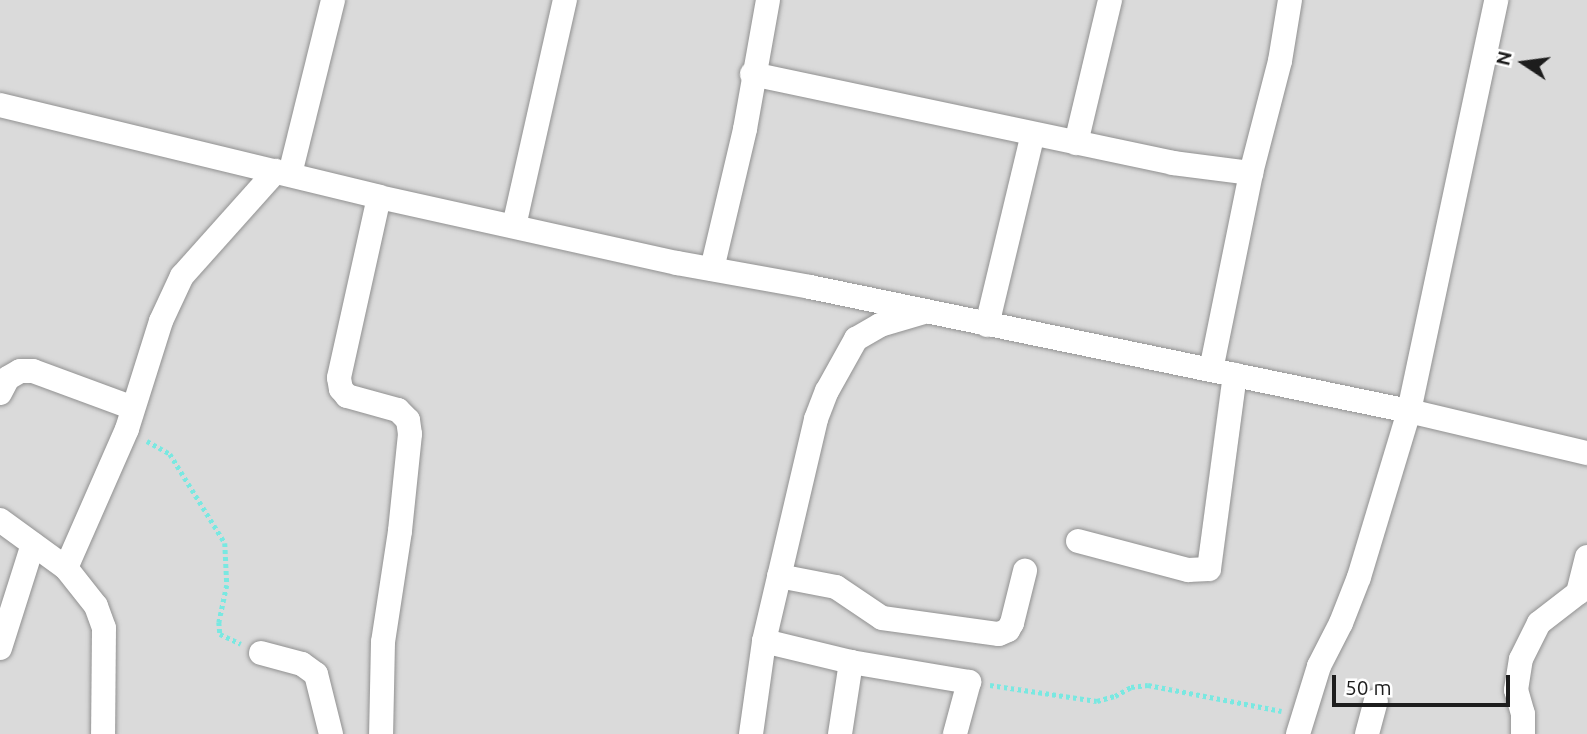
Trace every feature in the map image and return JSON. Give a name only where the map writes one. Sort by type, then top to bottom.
[{"type":"street","points":[[66,568],[129,418],[161,321],[182,275],[283,173],[333,0]]},
{"type":"street","points":[[514,226],[565,0]]},
{"type":"street","points":[[712,270],[745,129],[752,74],[768,0]]},
{"type":"street","points":[[1076,143],[1110,0]]},
{"type":"street","points":[[1211,370],[1290,0]]},
{"type":"street","points":[[1300,724],[1319,666],[1359,577],[1409,411],[1496,0]]},
{"type":"street","points":[[752,74],[1173,163],[1251,173]]},
{"type":"street","points":[[0,105],[379,197],[712,270],[1409,411],[1587,453]]},
{"type":"street","points":[[987,325],[1033,134]]},
{"type":"street","points":[[379,197],[338,378],[341,389],[347,396],[398,410],[408,420],[410,434],[400,531],[383,642],[381,734]]},
{"type":"street","points":[[751,734],[764,641],[816,419],[856,339],[880,326],[927,312]]},
{"type":"street","points":[[0,393],[8,378],[20,371],[33,371],[129,418]]},
{"type":"street","points":[[1078,541],[1188,569],[1209,569],[1235,375]]},
{"type":"street","points":[[0,520],[66,568],[96,606],[104,628],[103,734]]},
{"type":"street","points":[[0,648],[33,544]]},
{"type":"street","points":[[1523,734],[1523,714],[1516,691],[1521,659],[1539,623],[1578,593],[1587,557]]},
{"type":"street","points":[[779,576],[836,587],[882,618],[999,634],[1008,630],[1012,623],[1025,571]]},
{"type":"street","points":[[764,641],[851,662],[969,682],[955,734]]},
{"type":"street","points":[[261,653],[302,664],[316,674],[331,734]]},
{"type":"street","points":[[840,734],[851,662]]},
{"type":"street","points":[[1367,734],[1376,701]]},
{"type":"path","points":[[129,418],[170,454],[188,478],[225,543],[227,585],[219,622],[220,634],[261,653]]},
{"type":"path","points":[[969,682],[1097,701],[1115,696],[1131,687],[1148,685],[1300,724]]},
{"type":"shaded area","points":[[0,0],[1587,0],[1587,734],[0,734]]}]
